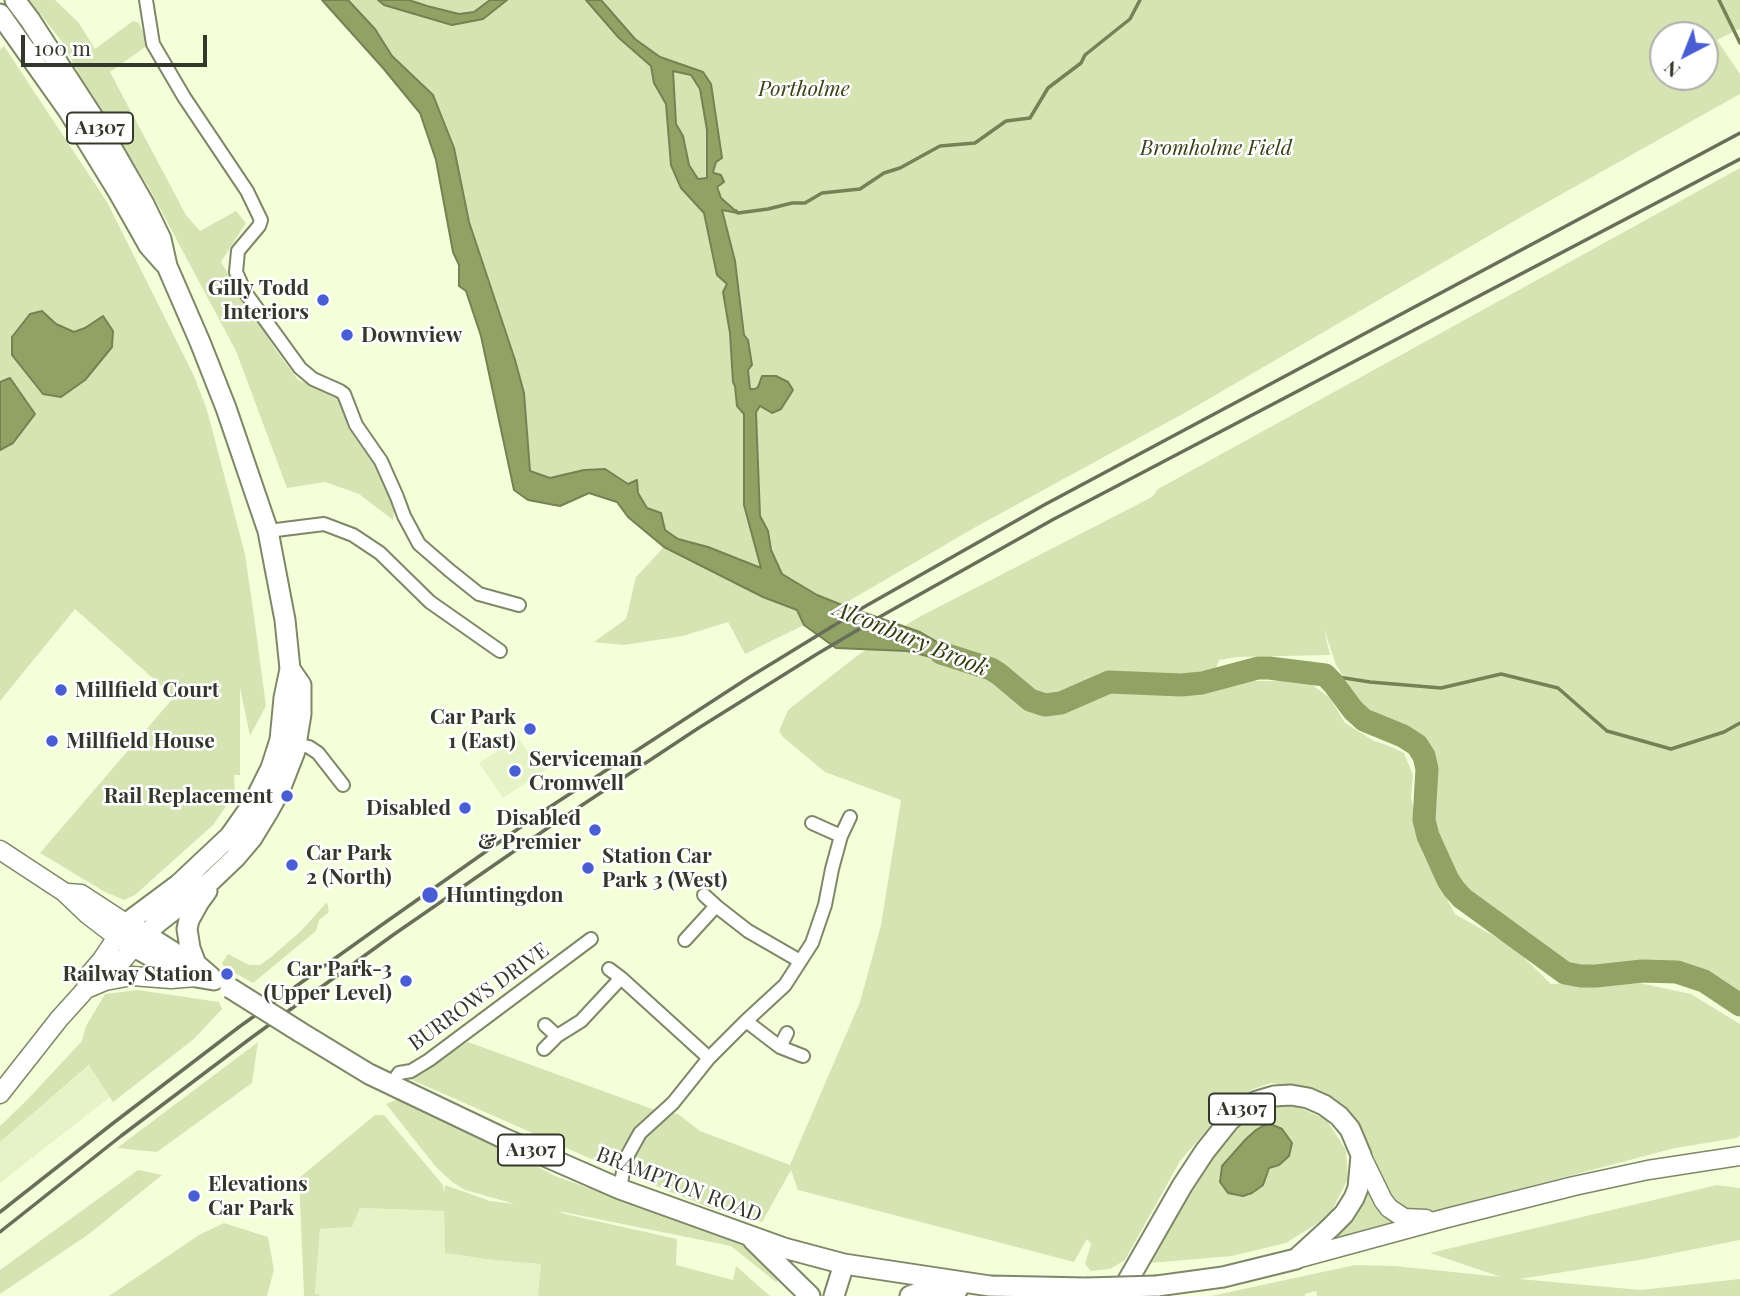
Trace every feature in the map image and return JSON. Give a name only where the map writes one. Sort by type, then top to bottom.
[{"type":"main road","name":"A1307","points":[[15,0],[102,131],[161,239],[167,266],[213,375],[268,531],[285,621],[290,669],[301,685],[301,714],[254,802],[230,836],[179,884],[131,936]]},
{"type":"main road","name":"A1307","points":[[0,14],[68,110],[149,246],[167,266]]},
{"type":"main road","name":"A1307","points":[[209,977],[190,948],[187,929],[189,920],[212,886],[212,880],[252,838],[279,792],[288,742]]},
{"type":"main road","name":"BRAMPTON ROAD","points":[[0,850],[64,892],[87,914],[131,936],[171,968],[209,977],[345,1060],[391,1084],[501,1137],[620,1189],[783,1248],[844,1264],[990,1286],[1157,1286],[1223,1277],[1296,1259]]},
{"type":"main road","points":[[86,989],[87,977],[101,961],[131,936],[212,880]]},
{"type":"main road","points":[[104,981],[131,936]]},
{"type":"main road","points":[[0,1094],[86,989],[104,981],[132,976],[171,979],[209,977]]},
{"type":"main road","name":"A1307","points":[[1119,1296],[1182,1186],[1229,1121],[1257,1101],[1274,1096],[1308,1098],[1324,1105],[1350,1129],[1361,1155],[1358,1188],[1344,1214],[1296,1259]]},
{"type":"main road","points":[[1361,1155],[1382,1200],[1389,1208],[1404,1218],[1447,1218]]},
{"type":"main road","points":[[1296,1259],[1574,1186],[1740,1156]]},
{"type":"main road","name":"A1307","points":[[749,1236],[810,1296]]},
{"type":"main road","points":[[834,1296],[844,1264]]},
{"type":"main road","points":[[910,1296],[990,1286]]},
{"type":"street","points":[[146,0],[153,44],[184,97],[247,191],[261,220],[238,251],[236,272],[245,292],[300,368],[313,379],[344,394],[356,425],[380,461],[418,544],[479,594],[519,605]]},
{"type":"street","points":[[268,531],[324,524],[353,535],[380,553],[430,602],[500,651]]},
{"type":"street","points":[[288,742],[318,752],[343,785]]},
{"type":"street","points":[[620,1189],[625,1160],[640,1133],[673,1102],[709,1058],[785,985],[812,943],[825,905],[841,836],[850,817]]},
{"type":"street","points":[[813,823],[841,836]]},
{"type":"street","points":[[704,895],[748,931],[800,961]]},
{"type":"street","points":[[685,940],[716,906]]},
{"type":"street","name":"BURROWS DRIVE","points":[[391,1084],[399,1073],[411,1071],[429,1060],[591,939]]},
{"type":"street","points":[[609,969],[709,1058]]},
{"type":"street","points":[[544,1049],[557,1036],[581,1021],[621,978]]},
{"type":"street","points":[[746,1021],[780,1046],[803,1056]]},
{"type":"street","points":[[545,1025],[557,1036]]},
{"type":"street","points":[[780,1046],[787,1033]]},
{"type":"shaded area","points":[[518,737],[537,765],[544,761],[549,768],[503,798],[479,763]]},
{"type":"shaded area","points":[[90,1065],[110,1097],[0,1183],[0,1142]]},
{"type":"shaded area","points":[[360,1208],[444,1211],[445,1253],[541,1264],[538,1296],[315,1295],[320,1229],[352,1227]]},
{"type":"green space","points":[[29,0],[55,0],[79,23],[95,49],[133,21],[139,23],[148,45],[110,72],[186,215],[200,231],[236,211],[246,223],[221,262],[298,380],[338,395],[349,429],[372,461],[395,503],[393,520],[359,494],[325,482],[287,488],[236,351],[148,186],[83,83],[63,43]]},
{"type":"green space","points":[[347,0],[378,0],[384,5],[483,19],[507,0],[586,0],[619,38],[651,66],[655,83],[666,104],[671,165],[681,188],[704,213],[727,284],[723,292],[737,406],[744,414],[744,505],[761,568],[708,547],[678,539],[665,530],[661,514],[647,508],[638,493],[629,485],[584,470],[550,478],[529,471],[524,393],[472,240],[454,148],[433,95],[392,56],[375,29]]},
{"type":"green space","points":[[409,0],[490,0],[474,12],[460,15]]},
{"type":"green space","name":"Bromholme Field","points":[[601,0],[1740,0],[1740,30],[1719,39],[1719,21],[1649,21],[1649,91],[1719,91],[1719,43],[1740,74],[1740,94],[1528,213],[1188,411],[974,528],[842,605],[817,595],[782,575],[771,550],[768,531],[760,516],[756,412],[758,386],[750,389],[748,370],[752,365],[748,340],[744,335],[722,209],[737,212],[721,198],[717,187],[724,182],[713,171],[716,162],[702,72],[660,57],[635,39]]},
{"type":"green space","points":[[4,46],[107,202],[194,376],[207,410],[245,554],[253,609],[266,706],[250,736],[240,688],[240,775],[234,775],[235,793],[213,825],[135,895],[124,900],[105,892],[40,853],[174,697],[75,609],[0,701],[0,50]]},
{"type":"green space","points":[[673,71],[691,75],[700,89],[707,130],[707,178],[698,179],[689,165],[683,136],[676,124]]},
{"type":"green space","points":[[1740,168],[1740,998],[1697,970],[1670,964],[1568,966],[1459,888],[1429,823],[1434,766],[1416,736],[1361,704],[1336,665],[1324,629],[1330,655],[1238,657],[1219,660],[1211,684],[1239,681],[1307,681],[1330,698],[1345,723],[1374,741],[1404,753],[1413,775],[1411,797],[1423,854],[1455,914],[1513,947],[1551,984],[1625,980],[1691,994],[1740,1024],[1740,1135],[1737,1138],[1675,1148],[1429,1213],[1399,1207],[1381,1179],[1361,1127],[1313,1089],[1271,1083],[1253,1089],[1226,1108],[1180,1161],[1125,1260],[1110,1269],[1091,1271],[1085,1264],[1091,1244],[1087,1239],[1074,1262],[798,1190],[791,1170],[762,1222],[708,1207],[614,1169],[410,1079],[468,1042],[655,1110],[678,1114],[700,1131],[790,1165],[860,1002],[881,925],[901,800],[825,772],[779,731],[788,710],[858,655],[919,617],[1152,497],[1158,489]]},
{"type":"green space","points":[[664,547],[763,597],[798,610],[804,625],[745,654],[728,622],[683,636],[624,645],[594,642],[626,619],[636,577]]},
{"type":"green space","points":[[327,902],[329,912],[319,920],[316,931],[253,983],[224,967],[222,963],[228,954],[249,965],[260,965],[301,931]]},
{"type":"green space","points":[[138,990],[219,1002],[222,1009],[194,1039],[113,1102],[89,1065],[0,1142],[0,1126],[82,1041],[86,1026],[105,994]]},
{"type":"green space","points":[[258,1042],[252,1083],[157,1152],[117,1148]]},
{"type":"green space","points":[[401,1098],[555,1176],[745,1244],[781,1277],[776,1282],[731,1246],[558,1211],[677,1239],[676,1265],[733,1280],[736,1266],[770,1296],[538,1296],[541,1264],[445,1253],[444,1211],[360,1208],[352,1227],[320,1229],[315,1294],[322,1296],[304,1296],[299,1178],[375,1115],[384,1115],[443,1185],[444,1193],[445,1185],[490,1201],[515,1204],[465,1190],[452,1182],[436,1167],[386,1104]]},
{"type":"green space","points":[[1275,1103],[1300,1108],[1326,1119],[1346,1150],[1348,1179],[1329,1216],[1286,1243],[1232,1256],[1150,1263],[1182,1199],[1237,1118]]},
{"type":"green space","points":[[138,1170],[162,1175],[89,1234],[0,1294],[0,1270]]},
{"type":"green space","points":[[1367,1182],[1402,1226],[1326,1243],[1356,1216]]},
{"type":"green space","points":[[1717,1185],[1740,1188],[1740,1240],[1645,1259],[1520,1279],[1641,1290],[1740,1279],[1740,1296],[1317,1296],[1316,1291],[1305,1296],[1211,1296],[1355,1265],[1395,1266],[1501,1277],[1430,1253]]},
{"type":"green space","points":[[224,1223],[268,1237],[274,1270],[267,1296],[109,1296],[199,1235]]},
{"type":"water","points":[[322,0],[348,0],[375,29],[392,56],[433,95],[454,148],[469,222],[524,393],[530,471],[550,478],[584,470],[605,469],[628,484],[637,480],[638,493],[647,508],[661,513],[665,530],[678,539],[708,547],[761,568],[744,505],[744,414],[737,406],[733,382],[730,333],[723,292],[727,284],[717,275],[704,213],[681,188],[671,165],[666,104],[654,83],[651,66],[619,38],[586,0],[601,0],[635,39],[660,57],[703,72],[711,84],[722,158],[716,162],[713,172],[721,175],[724,182],[717,187],[721,198],[738,213],[722,210],[735,261],[744,335],[748,340],[752,365],[748,370],[750,389],[758,387],[762,376],[776,376],[788,382],[793,390],[781,409],[772,413],[760,406],[756,412],[760,516],[768,531],[771,550],[782,574],[817,595],[920,632],[987,671],[907,651],[836,648],[804,625],[797,610],[763,597],[664,547],[628,517],[617,502],[589,493],[560,506],[528,500],[514,490],[481,336],[466,291],[459,286],[459,265],[453,252],[436,160],[420,113]],"holes":[[[673,71],[691,75],[700,89],[707,130],[707,178],[698,179],[689,165],[683,136],[676,124]]]},
{"type":"water","points":[[378,0],[409,0],[459,14],[474,12],[490,0],[507,0],[483,19],[452,25],[384,5]]},
{"type":"water","points":[[42,311],[56,324],[74,332],[103,316],[113,331],[112,347],[85,380],[61,397],[43,394],[12,355],[12,337],[30,314]]},
{"type":"water","points":[[10,378],[35,414],[13,443],[0,450],[0,382]]},
{"type":"water","points":[[1268,1123],[1282,1129],[1292,1143],[1289,1156],[1279,1165],[1269,1168],[1263,1185],[1252,1193],[1243,1196],[1228,1193],[1220,1182],[1222,1166],[1246,1139]]},
{"type":"waterway","points":[[736,211],[738,213],[805,203],[822,193],[860,189],[884,173],[900,168],[940,146],[975,143],[1006,121],[1030,118],[1048,88],[1081,63],[1085,55],[1130,19],[1140,0]]},
{"type":"waterway","points":[[1719,0],[1740,43]]},
{"type":"waterway","name":"Alconbury Brook","points":[[941,653],[991,669],[1030,700],[1045,705],[1061,703],[1109,682],[1181,685],[1202,683],[1258,668],[1325,675],[1364,720],[1403,736],[1417,745],[1424,756],[1427,769],[1424,820],[1428,836],[1448,880],[1462,898],[1565,973],[1596,976],[1642,971],[1677,972],[1704,981],[1740,1005]]},
{"type":"waterway","points":[[1325,675],[1441,688],[1501,674],[1558,688],[1607,731],[1671,749],[1724,732],[1740,723]]},
{"type":"railway","points":[[0,1212],[239,1027],[383,924],[542,812],[748,678],[864,607],[1044,505],[1740,133]]},
{"type":"railway","points":[[0,1232],[121,1136],[393,935],[552,825],[817,654],[1054,519],[1740,159]]},
{"type":"place","name":"Gilly Todd Interiors","points":[[323,300]]},
{"type":"place","name":"Downview","points":[[347,335]]},
{"type":"place","name":"Millfield Court","points":[[61,690]]},
{"type":"place","name":"Car Park 1 (East)","points":[[530,729]]},
{"type":"place","name":"Millfield House","points":[[52,741]]},
{"type":"place","name":"Serviceman Cromwell","points":[[515,771]]},
{"type":"place","name":"Rail Replacement","points":[[287,796]]},
{"type":"place","name":"Disabled","points":[[465,808]]},
{"type":"place","name":"Disabled & Premier","points":[[595,830]]},
{"type":"place","name":"Car Park 2 (North)","points":[[292,865]]},
{"type":"place","name":"Station Car Park 3 (West)","points":[[588,868]]},
{"type":"place","name":"Huntingdon","points":[[430,895]]},
{"type":"place","name":"Railway Station","points":[[227,974]]},
{"type":"place","name":"Car Park-3 (Upper Level)","points":[[406,981]]},
{"type":"place","name":"Elevations Car Park","points":[[194,1196]]},
{"type":"park label","name":"Portholme","points":[[804,89]]}]
